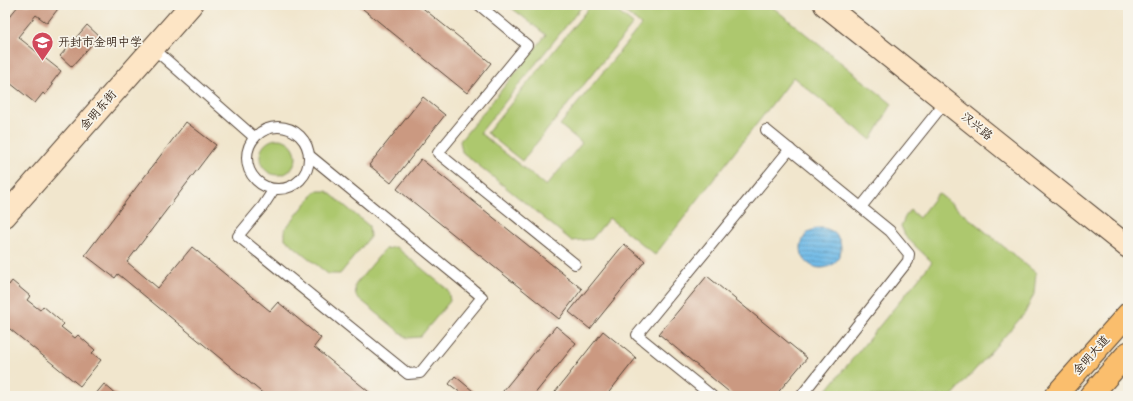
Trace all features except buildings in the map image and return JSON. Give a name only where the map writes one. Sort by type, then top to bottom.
[{"type":"main road","name":"金明大道","points":[[1054,396],[1128,314]]},
{"type":"main road","points":[[1090,396],[1128,353]]},
{"type":"street","name":"金明东街","points":[[5,216],[191,5]]},
{"type":"street","name":"汉兴路","points":[[825,5],[1128,247]]},
{"type":"street","name":"汉兴路","points":[[847,5],[1128,229]]},
{"type":"lane","points":[[479,5],[527,44],[438,153],[575,264]]},
{"type":"lane","points":[[153,48],[254,137]]},
{"type":"lane","points":[[861,207],[946,101]]},
{"type":"lane","points":[[273,126],[283,126],[292,129],[300,135],[306,142],[310,156],[307,170],[302,179],[287,188],[274,189],[262,185],[255,179],[247,164],[248,147],[254,137],[258,133],[273,126]]},
{"type":"lane","points":[[766,130],[890,231],[909,254],[908,261],[801,396]]},
{"type":"lane","points":[[712,396],[637,335],[790,149]]},
{"type":"lane","points":[[274,189],[263,206],[238,236],[408,374],[420,373],[482,297],[310,156]]},
{"type":"green space","points":[[508,5],[583,5],[480,133],[546,186],[582,143],[560,125],[641,25],[617,5],[770,5],[892,104],[871,140],[793,77],[655,255],[609,218],[592,239],[572,241],[462,152],[460,141],[546,35]]},
{"type":"green space","points":[[591,5],[609,5],[633,24],[522,161],[487,133]]},
{"type":"green space","points":[[282,139],[291,144],[295,150],[295,164],[291,170],[282,175],[274,175],[265,170],[261,164],[260,153],[265,144],[271,140]]},
{"type":"green space","points":[[316,191],[327,191],[369,226],[370,237],[340,274],[328,274],[285,239],[285,229]]},
{"type":"green space","points":[[938,193],[1036,273],[1034,294],[1025,313],[952,396],[822,396],[932,262],[906,237],[901,226],[910,210],[919,218]]},
{"type":"green space","points":[[396,247],[448,290],[450,301],[420,337],[407,338],[356,296],[355,285],[385,249]]},
{"type":"water","points":[[825,228],[832,231],[838,237],[841,248],[840,256],[832,265],[825,268],[817,268],[810,265],[802,256],[801,244],[804,237],[813,229]]},
{"type":"place","name":"开封市金明中学","points":[[42,62]]}]
